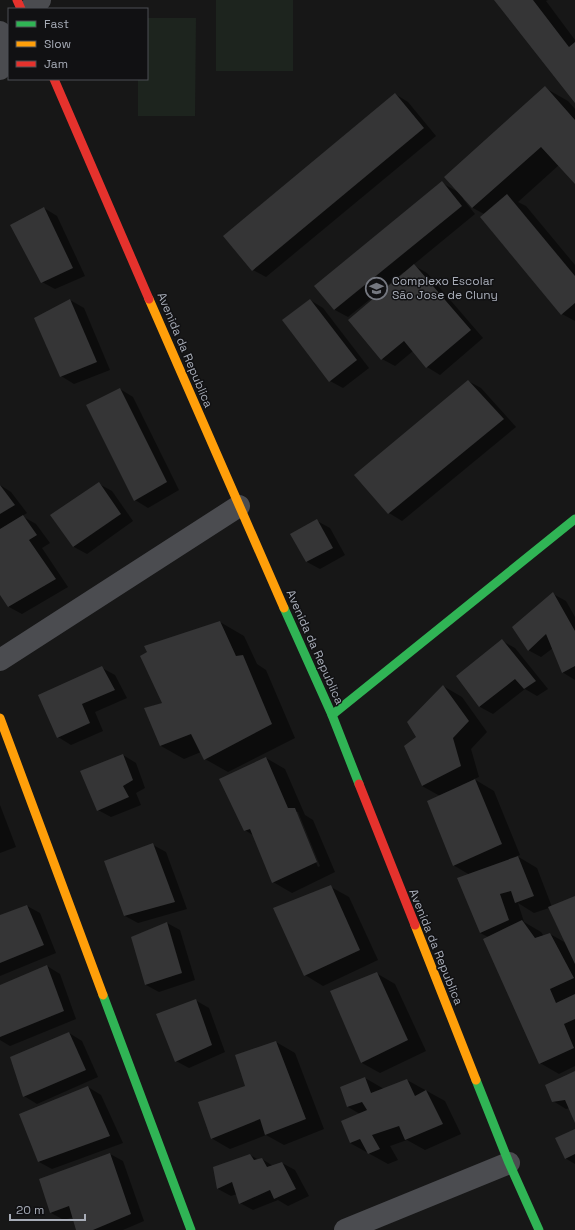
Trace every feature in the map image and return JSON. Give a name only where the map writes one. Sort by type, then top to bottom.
[{"type":"street","points":[[31,8],[40,0]]},
{"type":"street","points":[[0,31],[5,60],[0,69]]},
{"type":"street","name":"Avenida da Republica","points":[[54,80],[239,506],[332,715],[509,1163],[539,1230]]},
{"type":"street","points":[[0,660],[239,506]]},
{"type":"street","points":[[332,715],[575,518]]},
{"type":"street","points":[[0,718],[191,1230]]},
{"type":"street","points":[[345,1230],[509,1163]]},
{"type":"shaded area","points":[[216,0],[293,0],[293,71],[216,71]]},
{"type":"shaded area","points":[[148,18],[196,18],[195,116],[138,116],[138,80],[148,80]]},
{"type":"building","points":[[494,0],[533,0],[569,47],[575,42],[575,103]]},
{"type":"building","points":[[545,86],[575,120],[575,184],[541,147],[472,208],[444,177]]},
{"type":"building","points":[[395,93],[424,128],[252,271],[223,236]]},
{"type":"building","points":[[442,181],[462,206],[334,310],[314,286]]},
{"type":"building","points":[[507,194],[575,276],[575,303],[561,315],[480,217]]},
{"type":"building","points":[[44,207],[73,268],[41,283],[10,225]]},
{"type":"building","points":[[414,264],[471,330],[426,368],[404,341],[381,360],[348,320]]},
{"type":"building","points":[[70,299],[97,362],[60,377],[34,318]]},
{"type":"building","points":[[310,299],[357,360],[329,382],[282,320]]},
{"type":"building","points":[[468,380],[504,419],[388,514],[354,475]]},
{"type":"building","points":[[120,388],[167,482],[134,501],[86,405]]},
{"type":"building","points":[[99,482],[121,514],[73,547],[50,515]]},
{"type":"building","points":[[0,485],[15,505],[0,514]]},
{"type":"building","points":[[23,515],[37,535],[29,540],[56,579],[8,607],[0,595],[0,529]]},
{"type":"building","points":[[317,519],[333,548],[306,562],[290,534]]},
{"type":"building","points":[[553,592],[575,631],[575,666],[562,673],[546,634],[528,651],[512,627]]},
{"type":"building","points":[[220,621],[236,656],[243,655],[272,724],[204,760],[191,734],[160,746],[144,708],[162,703],[140,656],[147,652],[144,646]]},
{"type":"building","points":[[502,639],[536,681],[524,689],[515,679],[479,707],[456,676]]},
{"type":"building","points":[[102,666],[115,690],[82,704],[90,723],[57,738],[38,695]]},
{"type":"building","points":[[443,685],[469,721],[453,738],[461,766],[422,786],[404,746],[416,737],[407,722]]},
{"type":"building","points":[[123,754],[133,780],[123,786],[129,797],[97,811],[80,771]]},
{"type":"building","points":[[266,757],[288,808],[295,808],[317,862],[272,883],[250,829],[244,831],[219,779]]},
{"type":"building","points":[[475,779],[502,844],[453,866],[427,801]]},
{"type":"building","points":[[153,843],[175,902],[124,916],[104,861]]},
{"type":"building","points":[[518,856],[534,896],[515,903],[511,891],[500,894],[509,920],[480,933],[457,878]]},
{"type":"building","points":[[331,885],[360,950],[304,976],[273,908]]},
{"type":"building","points":[[575,896],[575,964],[548,907]]},
{"type":"building","points":[[27,905],[44,945],[0,963],[0,915]]},
{"type":"building","points":[[522,920],[535,938],[550,933],[574,978],[550,989],[556,1003],[575,994],[575,1019],[564,1024],[574,1048],[539,1064],[483,939]]},
{"type":"building","points":[[167,922],[182,973],[145,985],[131,937]]},
{"type":"building","points":[[47,965],[64,1011],[0,1037],[0,985]]},
{"type":"building","points":[[377,972],[408,1040],[361,1063],[330,991]]},
{"type":"building","points":[[196,999],[212,1045],[175,1062],[156,1014]]},
{"type":"building","points":[[69,1032],[86,1070],[23,1097],[10,1057]]},
{"type":"building","points":[[276,1041],[306,1119],[265,1135],[260,1119],[211,1139],[198,1102],[245,1086],[235,1055]]},
{"type":"building","points":[[575,1071],[575,1123],[565,1100],[552,1102],[545,1085]]},
{"type":"building","points":[[365,1077],[371,1093],[407,1079],[415,1096],[426,1090],[443,1124],[405,1140],[399,1126],[372,1135],[380,1149],[368,1154],[360,1139],[350,1143],[341,1121],[367,1110],[362,1102],[347,1107],[340,1087]]},
{"type":"building","points":[[88,1086],[110,1136],[38,1162],[19,1114]]},
{"type":"building","points":[[575,1129],[575,1154],[565,1159],[555,1138]]},
{"type":"building","points":[[110,1153],[131,1214],[93,1230],[76,1230],[69,1206],[50,1213],[39,1179]]},
{"type":"building","points":[[250,1154],[254,1160],[262,1158],[267,1167],[282,1162],[296,1189],[274,1199],[270,1190],[239,1204],[232,1182],[217,1189],[213,1167]]},
{"type":"traffic: fast","points":[[332,715],[575,519]]},
{"type":"traffic: fast","points":[[284,608],[332,715],[359,784]]},
{"type":"traffic: fast","points":[[103,995],[191,1230]]},
{"type":"traffic: fast","points":[[476,1080],[509,1163],[539,1230]]},
{"type":"traffic: slow","points":[[149,299],[284,608]]},
{"type":"traffic: slow","points":[[0,718],[103,995]]},
{"type":"traffic: slow","points":[[415,925],[476,1080]]},
{"type":"traffic: jam","points":[[17,0],[21,8]]},
{"type":"traffic: jam","points":[[54,80],[149,299]]},
{"type":"traffic: jam","points":[[359,784],[415,925]]},
{"type":"place","name":"Complexo Escolar São Jose de Cluny","points":[[377,288]]}]
